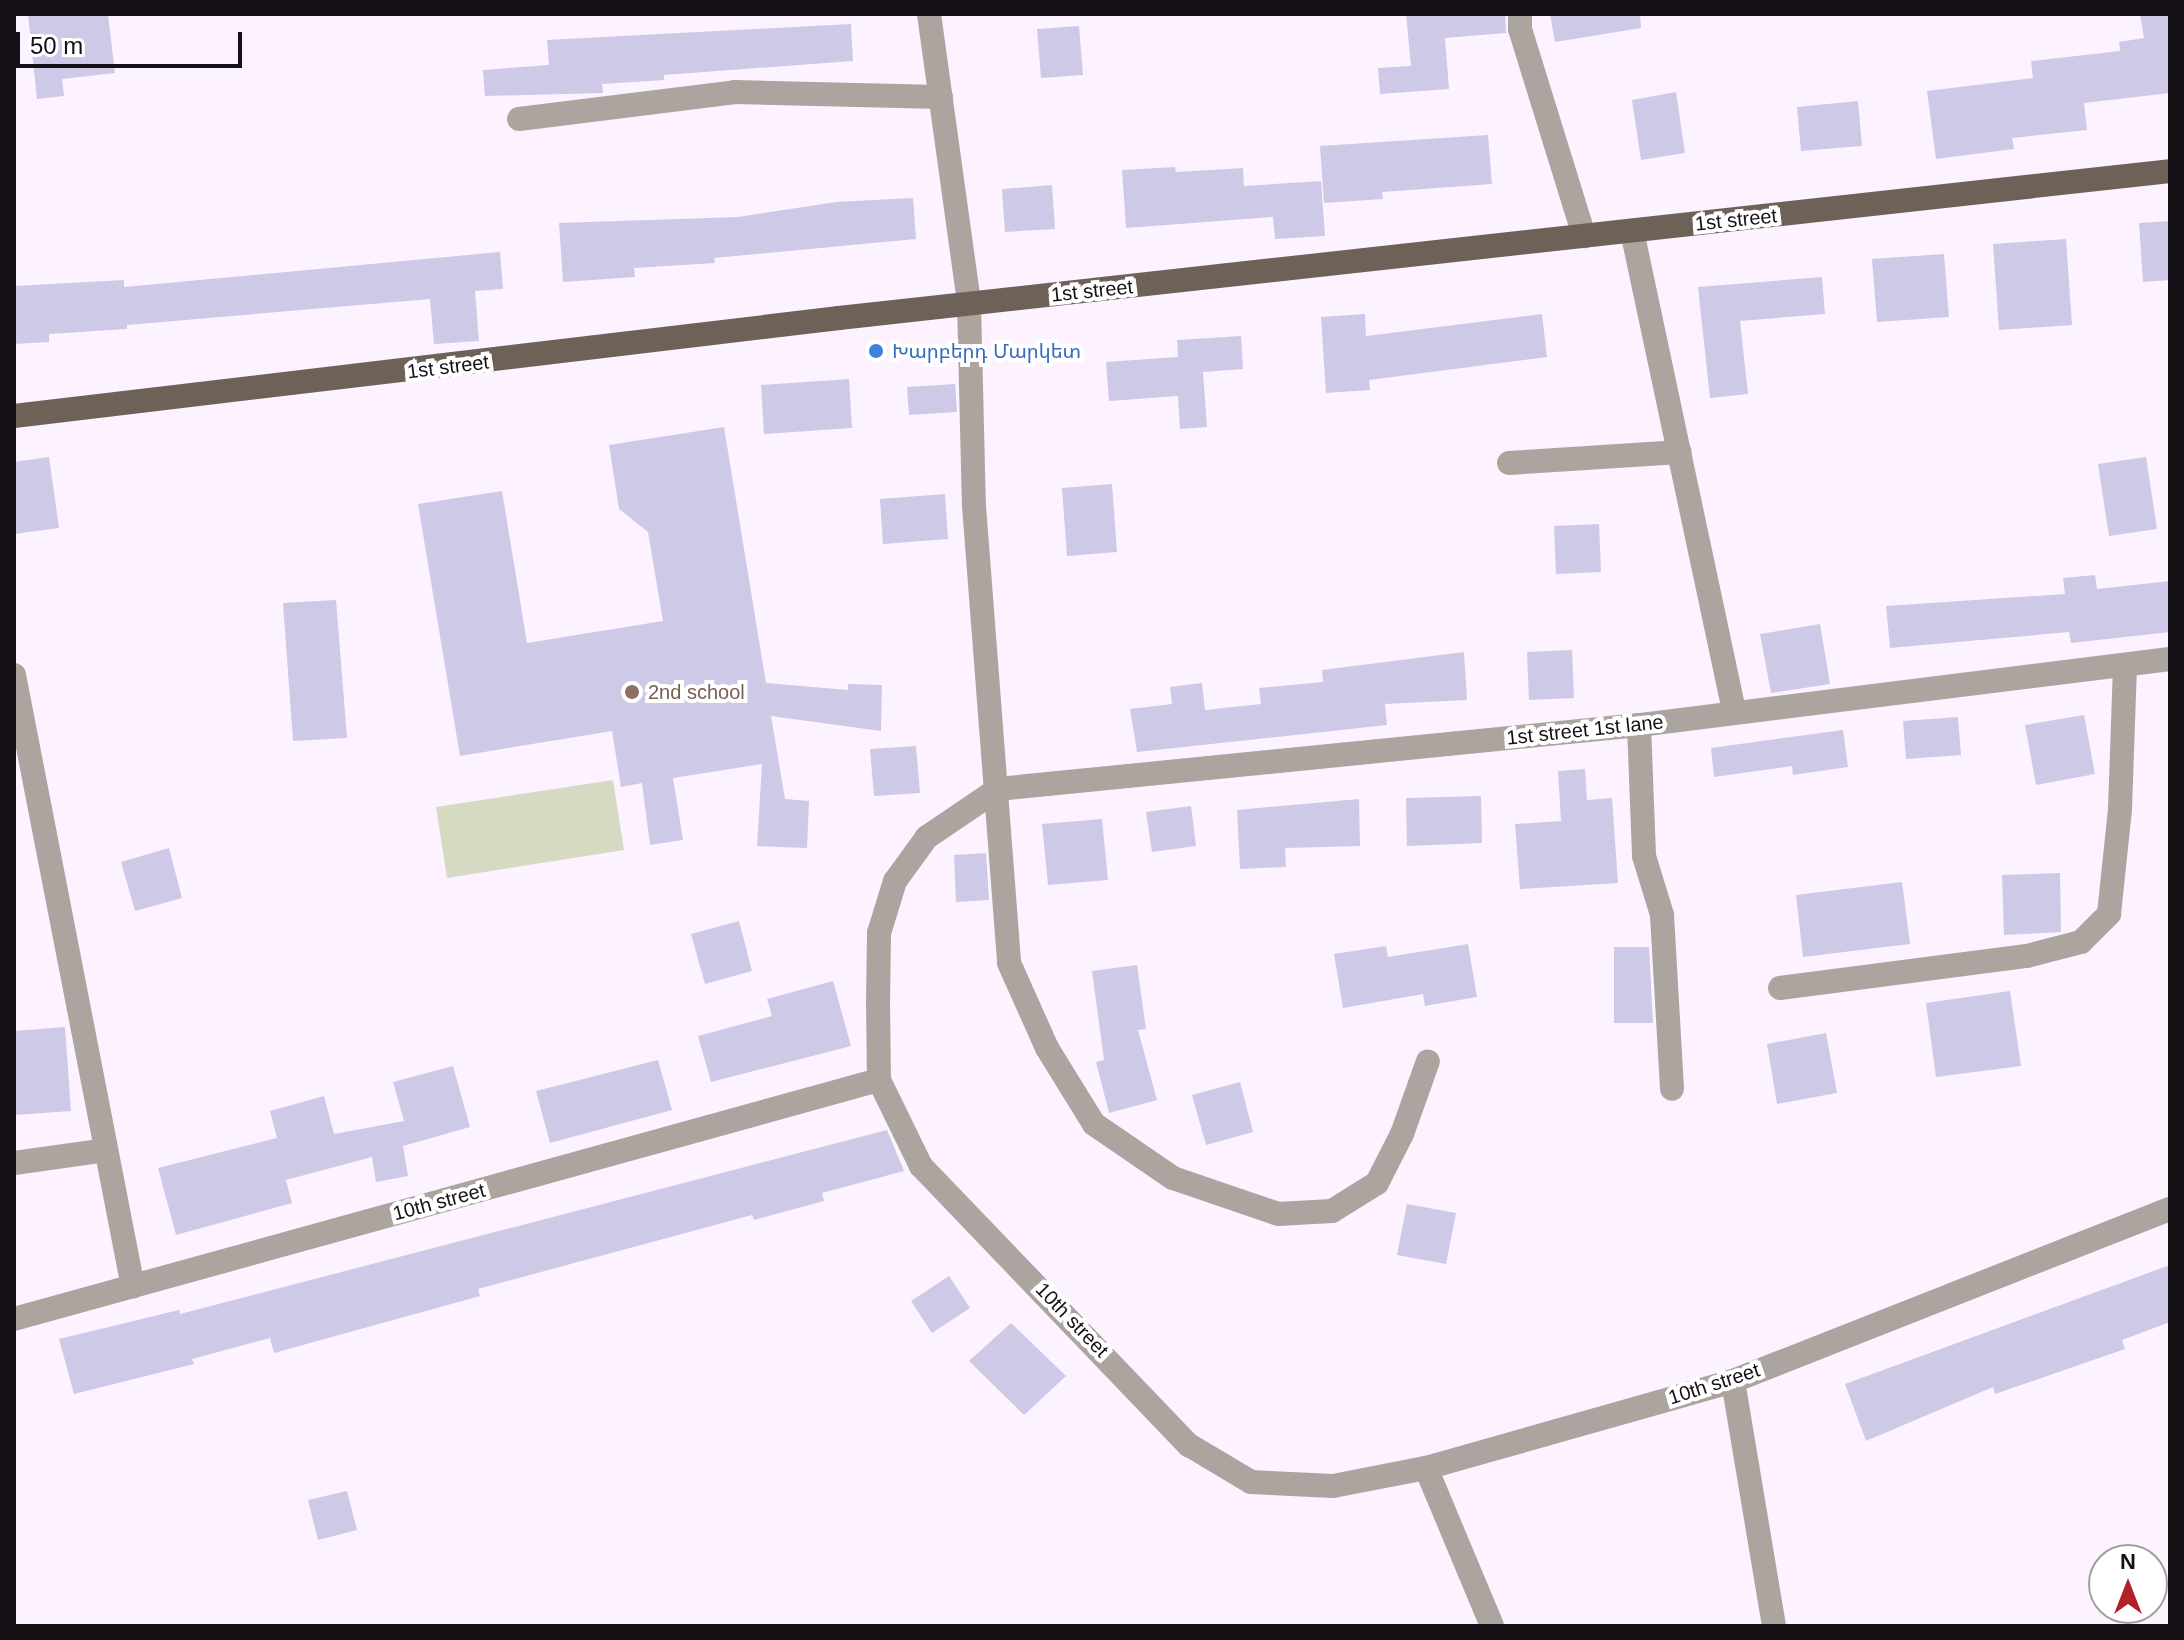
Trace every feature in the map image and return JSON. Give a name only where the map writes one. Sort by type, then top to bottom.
[{"type":"main road","name":"1st street","points":[[14,416],[969,304],[2170,171]]},
{"type":"street","points":[[929,14],[969,304],[974,506],[1009,963],[1034,1020],[1094,1124],[1173,1178],[1278,1214],[1332,1211],[1377,1183],[1402,1134],[1428,1061]]},
{"type":"street","points":[[1520,14],[1584,236]]},
{"type":"street","points":[[519,119],[735,92],[941,97]]},
{"type":"street","points":[[1632,231],[1734,711]]},
{"type":"street","points":[[1509,463],[1680,452]]},
{"type":"street","name":"1st street 1st lane","points":[[998,789],[1639,725],[2170,659]]},
{"type":"street","points":[[1780,988],[2027,956],[2081,942],[2109,914],[2120,809],[2125,667]]},
{"type":"street","points":[[14,675],[133,1287]]},
{"type":"street","points":[[1639,725],[1644,856],[1662,915],[1672,1089]]},
{"type":"street","points":[[879,1080],[879,933],[895,881],[927,837],[998,789]]},
{"type":"street","name":"10th street","points":[[14,1319],[879,1080],[921,1166],[1189,1445],[1251,1482],[1333,1486],[1426,1468],[1733,1381],[2170,1209]]},
{"type":"street","points":[[14,1163],[106,1150]]},
{"type":"street","points":[[1733,1381],[1774,1626]]},
{"type":"street","points":[[1426,1468],[1492,1626]]},
{"type":"green space","points":[[613,780],[624,850],[447,878],[436,807]]},
{"type":"building","points":[[28,14],[108,14],[115,73],[62,79],[64,96],[37,99]]},
{"type":"building","points":[[1406,14],[1505,14],[1506,33],[1445,38],[1449,89],[1380,94],[1378,68],[1411,66]]},
{"type":"building","points":[[1550,14],[1640,14],[1641,28],[1555,42]]},
{"type":"building","points":[[2140,14],[2170,14],[2170,93],[2084,103],[2087,130],[2012,138],[2014,149],[1936,159],[1927,91],[2033,78],[2031,61],[2120,51],[2119,42],[2144,38]]},
{"type":"building","points":[[851,24],[853,61],[664,75],[664,80],[602,84],[603,93],[485,96],[483,70],[549,65],[547,40]]},
{"type":"building","points":[[1079,26],[1083,75],[1041,78],[1037,29]]},
{"type":"building","points":[[1676,92],[1685,153],[1641,160],[1632,100]]},
{"type":"building","points":[[1858,101],[1862,146],[1801,151],[1797,107]]},
{"type":"building","points":[[1488,135],[1492,184],[1382,192],[1383,199],[1324,203],[1320,146]]},
{"type":"building","points":[[1175,167],[1176,172],[1243,168],[1244,186],[1321,181],[1325,236],[1275,239],[1273,217],[1126,228],[1122,170]]},
{"type":"building","points":[[1052,185],[1055,229],[1005,232],[1002,189]]},
{"type":"building","points":[[913,198],[916,239],[714,258],[715,263],[634,268],[635,277],[563,282],[559,223],[738,217],[836,202]]},
{"type":"building","points":[[2170,221],[2170,280],[2143,282],[2139,223]]},
{"type":"building","points":[[2066,239],[2072,325],[1999,330],[1993,244]]},
{"type":"building","points":[[500,252],[503,289],[475,291],[479,341],[434,344],[430,299],[127,325],[127,329],[49,334],[49,342],[14,344],[14,286],[124,280],[124,287]]},
{"type":"building","points":[[1944,254],[1949,317],[1877,322],[1872,259]]},
{"type":"building","points":[[1822,277],[1825,314],[1740,321],[1748,394],[1710,398],[1698,287]]},
{"type":"building","points":[[1365,314],[1366,336],[1542,314],[1547,357],[1369,380],[1370,390],[1326,393],[1321,317]]},
{"type":"building","points":[[1241,336],[1243,369],[1203,372],[1207,427],[1180,429],[1178,396],[1109,401],[1106,362],[1178,357],[1177,340]]},
{"type":"building","points":[[849,379],[852,428],[764,434],[761,385]]},
{"type":"building","points":[[955,384],[957,412],[909,415],[907,387]]},
{"type":"building","points":[[724,427],[766,683],[848,690],[848,684],[882,685],[881,731],[771,716],[785,799],[809,801],[807,848],[757,846],[762,764],[673,778],[683,840],[650,845],[642,783],[621,787],[612,731],[460,756],[418,504],[502,491],[527,643],[663,621],[648,532],[619,509],[609,445]]},
{"type":"building","points":[[49,457],[59,528],[14,534],[14,462]]},
{"type":"building","points":[[2146,457],[2157,529],[2109,536],[2098,464]]},
{"type":"building","points":[[1112,484],[1117,552],[1067,556],[1062,488]]},
{"type":"building","points":[[945,494],[948,539],[883,544],[880,499]]},
{"type":"building","points":[[1599,524],[1601,572],[1556,574],[1554,526]]},
{"type":"building","points":[[2095,575],[2097,589],[2170,581],[2170,632],[2071,643],[2069,632],[1890,648],[1886,606],[2065,594],[2063,578]]},
{"type":"building","points":[[336,600],[347,738],[293,741],[283,603]]},
{"type":"building","points":[[1820,624],[1830,684],[1771,693],[1760,634]]},
{"type":"building","points":[[1572,650],[1574,698],[1529,700],[1527,652]]},
{"type":"building","points":[[1464,652],[1467,700],[1385,704],[1387,725],[1137,752],[1130,709],[1172,704],[1170,687],[1202,683],[1205,710],[1261,704],[1259,688],[1323,682],[1322,670]]},
{"type":"building","points":[[2084,715],[2095,774],[2036,785],[2025,725]]},
{"type":"building","points":[[1958,717],[1961,755],[1906,759],[1903,721]]},
{"type":"building","points":[[1843,730],[1848,767],[1793,775],[1792,766],[1714,777],[1711,748]]},
{"type":"building","points":[[916,746],[920,793],[874,796],[870,749]]},
{"type":"building","points":[[1585,769],[1587,800],[1612,798],[1618,883],[1520,889],[1515,824],[1561,821],[1558,771]]},
{"type":"building","points":[[1481,796],[1482,843],[1407,846],[1406,798]]},
{"type":"building","points":[[1359,799],[1360,846],[1285,848],[1286,867],[1240,869],[1237,810]]},
{"type":"building","points":[[1191,806],[1196,846],[1152,852],[1146,812]]},
{"type":"building","points":[[1102,819],[1108,880],[1048,885],[1042,824]]},
{"type":"building","points":[[169,848],[182,898],[135,911],[121,862]]},
{"type":"building","points":[[986,853],[989,900],[956,902],[954,855]]},
{"type":"building","points":[[2060,873],[2061,932],[2004,935],[2002,875]]},
{"type":"building","points":[[1902,882],[1910,944],[1803,957],[1796,895]]},
{"type":"building","points":[[739,921],[752,971],[705,984],[691,934]]},
{"type":"building","points":[[1468,944],[1477,997],[1425,1006],[1423,994],[1343,1008],[1334,954],[1386,946],[1388,957]]},
{"type":"building","points":[[1614,947],[1649,947],[1653,1023],[1614,1023]]},
{"type":"building","points":[[1137,965],[1146,1029],[1138,1030],[1157,1100],[1109,1113],[1096,1062],[1104,1060],[1092,971]]},
{"type":"building","points":[[833,981],[851,1046],[711,1082],[698,1036],[772,1016],[767,999]]},
{"type":"building","points":[[2010,991],[2021,1066],[1936,1077],[1926,1003]]},
{"type":"building","points":[[65,1027],[71,1111],[14,1115],[14,1031]]},
{"type":"building","points":[[1826,1033],[1837,1093],[1777,1104],[1767,1044]]},
{"type":"building","points":[[658,1060],[672,1110],[550,1143],[536,1091]]},
{"type":"building","points":[[453,1066],[470,1127],[403,1146],[408,1176],[376,1182],[372,1157],[286,1180],[292,1203],[176,1235],[158,1168],[277,1138],[270,1111],[324,1096],[334,1134],[404,1121],[393,1082]]},
{"type":"building","points":[[1240,1082],[1253,1132],[1206,1145],[1192,1095]]},
{"type":"building","points":[[887,1130],[904,1171],[822,1193],[824,1201],[754,1220],[752,1215],[478,1289],[480,1296],[274,1353],[270,1338],[192,1359],[194,1364],[74,1394],[59,1339],[179,1310],[180,1314]]},
{"type":"building","points":[[1407,1204],[1456,1213],[1446,1264],[1397,1255]]},
{"type":"building","points":[[2170,1265],[2170,1322],[2122,1340],[2125,1349],[1995,1394],[1993,1387],[1866,1441],[1845,1384]]},
{"type":"building","points":[[949,1276],[970,1308],[932,1333],[911,1301]]},
{"type":"building","points":[[1011,1323],[1066,1376],[1024,1415],[969,1361]]},
{"type":"building","points":[[347,1491],[357,1530],[318,1540],[308,1500]]},
{"type":"place","name":"Խարբերդ Մարկետ","points":[[876,351]]},
{"type":"place","name":"2nd school","points":[[632,692]]}]
